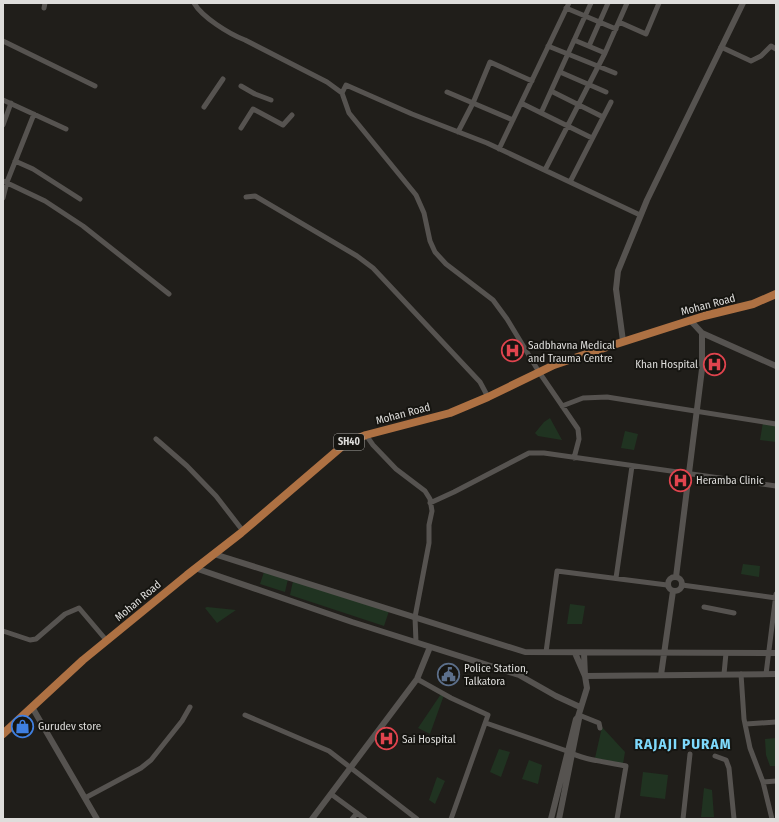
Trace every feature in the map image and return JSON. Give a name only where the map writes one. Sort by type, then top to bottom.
[{"type":"main road","name":"Mohan Road","points":[[3,734],[107,641],[195,568],[243,531],[346,443],[366,435],[450,413],[488,397],[554,365],[690,320],[752,304],[776,294]]},
{"type":"street","points":[[194,3],[196,7],[215,24],[231,34],[327,82],[342,93],[349,113],[416,196],[424,213],[430,241],[435,252],[446,264],[493,300],[507,319],[539,372],[578,429],[578,439],[574,458]]},
{"type":"street","points":[[499,149],[569,3]]},
{"type":"street","points":[[541,113],[591,3]]},
{"type":"street","points":[[589,46],[608,3]]},
{"type":"street","points":[[545,170],[605,53],[627,3]]},
{"type":"street","points":[[619,22],[646,34],[659,3]]},
{"type":"street","points":[[623,341],[616,289],[618,271],[640,215],[743,3]]},
{"type":"street","points":[[566,8],[616,29]]},
{"type":"street","points":[[574,40],[605,53]]},
{"type":"street","points":[[3,41],[95,86]]},
{"type":"street","points":[[548,46],[615,73]]},
{"type":"street","points":[[721,47],[751,61],[761,56],[771,46],[776,48]]},
{"type":"street","points":[[458,132],[473,103],[490,62],[532,81]]},
{"type":"street","points":[[560,72],[606,92]]},
{"type":"street","points":[[204,107],[223,79]]},
{"type":"street","points":[[342,93],[346,85],[412,114],[499,149],[640,215]]},
{"type":"street","points":[[241,86],[255,94],[271,100]]},
{"type":"street","points":[[551,91],[603,117]]},
{"type":"street","points":[[447,92],[513,120]]},
{"type":"street","points":[[3,100],[66,129]]},
{"type":"street","points":[[570,182],[611,102]]},
{"type":"street","points":[[521,103],[592,138]]},
{"type":"street","points":[[3,125],[11,104]]},
{"type":"street","points":[[240,128],[253,109],[284,126],[292,115]]},
{"type":"street","points":[[3,198],[5,182],[34,114]]},
{"type":"street","points":[[15,161],[33,168],[80,199]]},
{"type":"street","points":[[5,182],[44,201],[83,226],[169,294]]},
{"type":"street","points":[[246,197],[255,196],[357,256],[373,268],[480,382],[488,397]]},
{"type":"street","points":[[690,320],[702,334],[776,366]]},
{"type":"street","points":[[676,577],[702,369],[702,334]]},
{"type":"street","points":[[562,406],[583,398],[607,397],[776,424]]},
{"type":"street","points":[[366,435],[373,445],[396,469],[425,491],[432,511],[429,525],[429,543],[415,617],[416,642]]},
{"type":"street","points":[[156,439],[187,466],[216,496],[243,531]]},
{"type":"street","points":[[430,503],[529,453],[544,453],[776,486]]},
{"type":"street","points":[[616,578],[632,466]]},
{"type":"street","points":[[214,554],[525,652],[776,653]]},
{"type":"street","points":[[195,568],[518,675],[556,696],[580,707]]},
{"type":"street","points":[[546,652],[557,571],[667,585],[669,589],[673,591]]},
{"type":"street","points":[[667,585],[669,579],[676,577]]},
{"type":"street","points":[[676,577],[680,579],[682,585]]},
{"type":"street","points":[[673,591],[678,590],[682,585]]},
{"type":"street","points":[[682,585],[776,598]]},
{"type":"street","points":[[661,675],[673,591]]},
{"type":"street","points":[[766,674],[776,594]]},
{"type":"street","points":[[704,607],[734,613]]},
{"type":"street","points":[[3,631],[30,640],[36,639],[65,614],[79,608],[107,641]]},
{"type":"street","points":[[312,819],[417,679],[430,647]]},
{"type":"street","points":[[575,653],[585,676]]},
{"type":"street","points":[[551,819],[580,720],[578,716],[587,688],[584,653]]},
{"type":"street","points":[[724,674],[726,653]]},
{"type":"street","points":[[741,674],[750,748],[763,782],[772,819]]},
{"type":"street","points":[[585,676],[776,674]]},
{"type":"street","points":[[417,679],[451,698],[488,715],[451,819]]},
{"type":"street","points":[[32,707],[97,819]]},
{"type":"street","points":[[85,798],[141,768],[151,760],[182,721],[190,707]]},
{"type":"street","points":[[245,715],[329,751],[417,819]]},
{"type":"street","points":[[578,716],[599,723],[600,728]]},
{"type":"street","points":[[746,724],[776,722]]},
{"type":"street","points":[[486,723],[570,752],[593,759],[626,766],[617,819]]},
{"type":"street","points":[[559,819],[570,752]]},
{"type":"street","points":[[682,819],[690,754]]},
{"type":"street","points":[[715,756],[726,760],[729,768],[734,819]]},
{"type":"street","points":[[763,782],[776,781]]},
{"type":"street","points":[[331,794],[365,819]]},
{"type":"street","points":[[352,819],[357,813]]},
{"type":"green space","points":[[550,418],[562,440],[538,436],[535,433],[544,422]]},
{"type":"green space","points":[[763,422],[776,424],[776,442],[760,440]]},
{"type":"green space","points":[[625,431],[638,434],[634,450],[621,448]]},
{"type":"green space","points":[[743,564],[760,566],[759,577],[741,574]]},
{"type":"green space","points":[[264,572],[288,579],[285,592],[260,584]]},
{"type":"green space","points":[[293,581],[389,611],[384,626],[290,595]]},
{"type":"green space","points":[[570,604],[585,606],[582,624],[567,624]]},
{"type":"green space","points":[[205,608],[236,610],[217,623]]},
{"type":"green space","points":[[441,694],[444,695],[430,734],[418,728]]},
{"type":"green space","points":[[602,727],[625,752],[623,764],[595,758]]},
{"type":"green space","points":[[776,738],[776,766],[770,766],[766,755],[765,739]]},
{"type":"green space","points":[[499,749],[510,752],[501,777],[490,772]]},
{"type":"green space","points":[[529,760],[542,765],[538,784],[522,779]]},
{"type":"green space","points":[[643,772],[668,775],[665,799],[640,796]]},
{"type":"green space","points":[[437,777],[445,781],[435,804],[429,800]]},
{"type":"green space","points":[[704,788],[712,790],[714,817],[701,817]]},
{"type":"place","name":"Sadbhavna Medical and Trauma Centre","points":[[512,351]]},
{"type":"place","name":"Khan Hospital","points":[[714,364]]},
{"type":"place","name":"Heramba Clinic","points":[[681,480]]},
{"type":"place","name":"Police Station, Talkatora","points":[[448,674]]},
{"type":"place","name":"Gurudev store","points":[[23,726]]},
{"type":"place","name":"Sai Hospital","points":[[386,739]]},
{"type":"district","name":"RAJAJI PURAM","points":[[683,744]]}]
